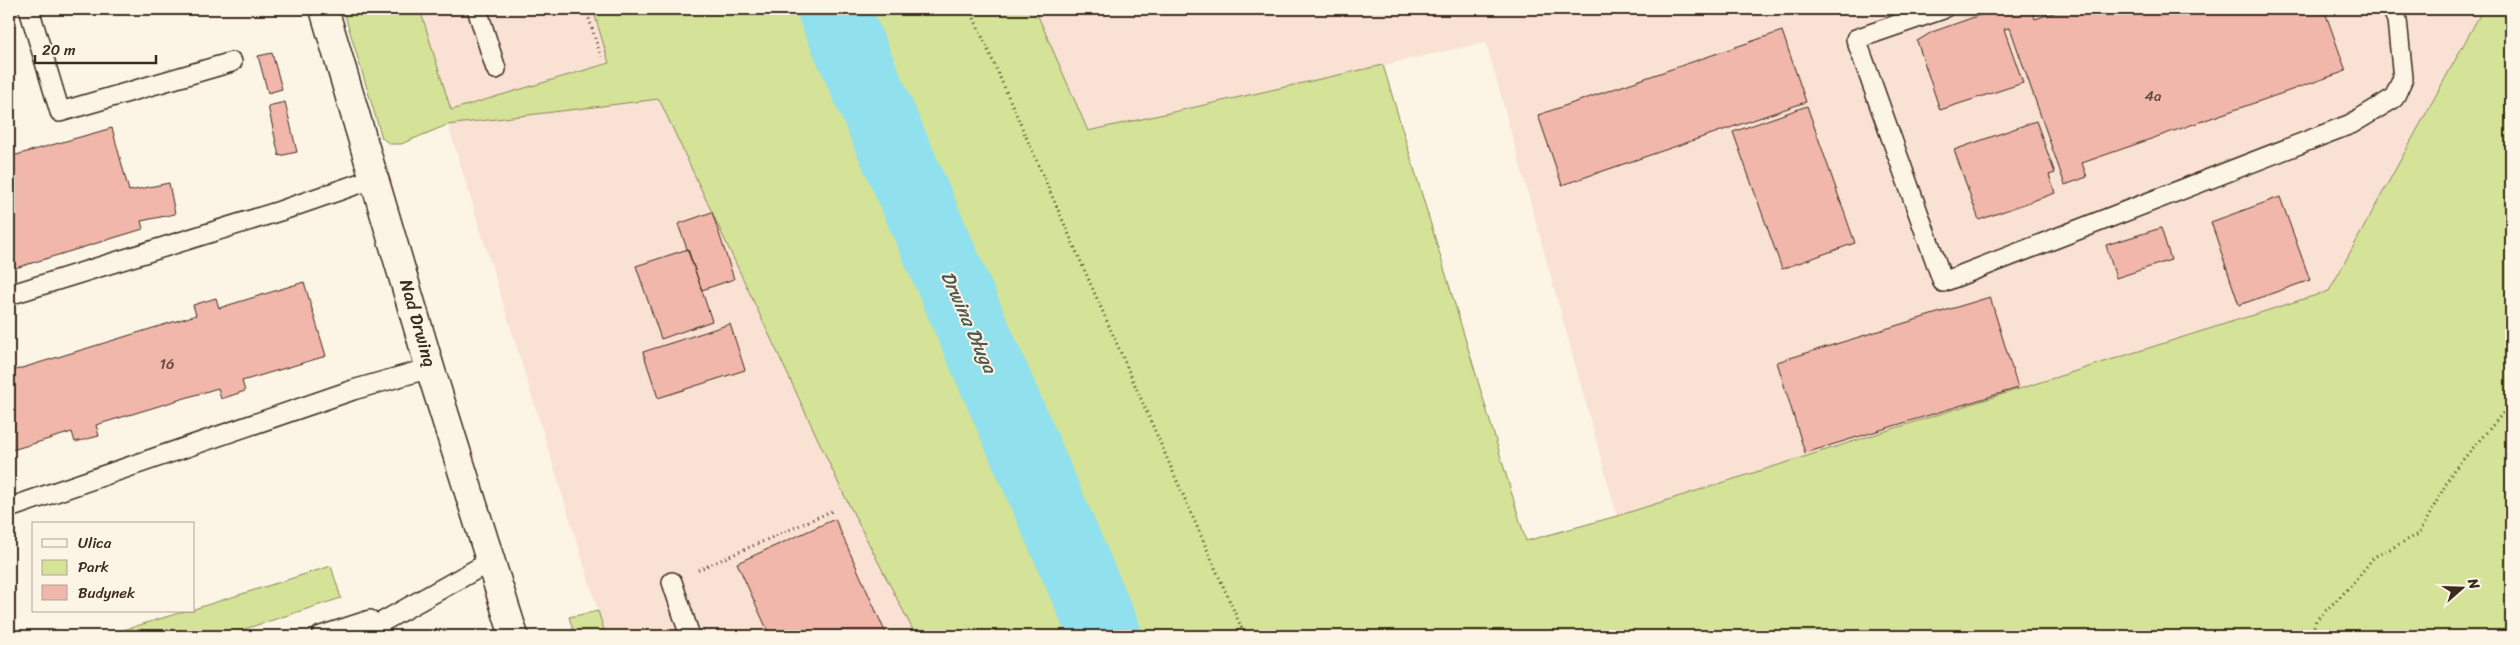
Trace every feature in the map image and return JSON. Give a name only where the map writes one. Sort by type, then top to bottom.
[{"type":"street","name":"Nad Drwiną","points":[[324,9],[430,368],[514,636]]},
{"type":"lane","points":[[30,9],[60,112],[232,62]]},
{"type":"lane","points":[[476,9],[496,69]]},
{"type":"lane","points":[[1943,9],[1856,40],[1943,282],[2351,124],[2382,107],[2394,98],[2403,78],[2397,20],[2392,9]]},
{"type":"lane","points":[[9,295],[280,211],[375,178]]},
{"type":"lane","points":[[9,508],[353,390],[430,368]]},
{"type":"lane","points":[[357,636],[491,561]]},
{"type":"lane","points":[[672,582],[690,636]]},
{"type":"lane","points":[[321,636],[407,608]]},
{"type":"path","points":[[586,9],[600,57]]},
{"type":"path","points":[[970,9],[1245,636]]},
{"type":"path","points":[[2311,636],[2316,620],[2351,586],[2374,557],[2419,534],[2453,471],[2511,404]]},
{"type":"path","points":[[672,582],[832,511]]},
{"type":"shaded area","points":[[412,9],[629,9],[659,99],[844,495],[916,636],[606,636]]},
{"type":"shaded area","points":[[1035,9],[2483,9],[2329,291],[1617,516],[1486,42],[1088,132]]},
{"type":"green space","points":[[343,9],[420,9],[451,110],[609,63],[593,9],[1035,9],[1088,131],[1383,65],[1526,541],[1617,516],[2329,291],[2483,9],[2511,9],[2511,636],[916,636],[844,495],[659,99],[447,125],[401,144],[390,144],[382,138]]},
{"type":"green space","points":[[331,566],[341,598],[223,636],[104,636],[182,612],[195,612],[195,609]]},
{"type":"green space","points":[[598,611],[606,636],[575,636],[569,617]]},
{"type":"building","points":[[1997,9],[2031,9],[2035,19],[2065,9],[2324,9],[2346,71],[2082,163],[2087,177],[2065,185],[2010,28],[2004,29],[2023,83],[1940,110],[1917,41],[1932,32]]},
{"type":"building","points":[[1782,31],[1806,102],[1562,185],[1538,115]]},
{"type":"building","points":[[272,53],[282,89],[268,93],[258,56]]},
{"type":"building","points":[[285,102],[297,152],[279,156],[268,106]]},
{"type":"building","points":[[1807,106],[1855,243],[1782,269],[1733,132]]},
{"type":"building","points":[[2036,121],[2055,173],[2049,175],[2055,193],[1979,220],[1954,150]]},
{"type":"building","points":[[112,128],[129,191],[169,183],[175,214],[141,221],[143,229],[9,270],[9,157]]},
{"type":"building","points":[[2280,197],[2310,280],[2239,305],[2211,222]]},
{"type":"building","points":[[712,212],[734,279],[702,290],[678,224]]},
{"type":"building","points":[[2161,228],[2171,260],[2116,278],[2106,245]]},
{"type":"building","points":[[688,249],[712,321],[661,339],[636,266]]},
{"type":"building","points":[[304,282],[326,356],[242,381],[245,391],[221,399],[218,388],[96,425],[99,436],[75,442],[72,432],[9,451],[9,372],[196,315],[193,305],[216,298],[219,308]]},
{"type":"building","points":[[1990,297],[2018,388],[1805,453],[1777,362]]},
{"type":"building","points":[[730,324],[745,370],[658,398],[643,352]]},
{"type":"building","points":[[835,519],[887,636],[770,636],[737,563]]},
{"type":"waterway","name":"Drwina Długa","points":[[833,9],[1106,636]]}]
